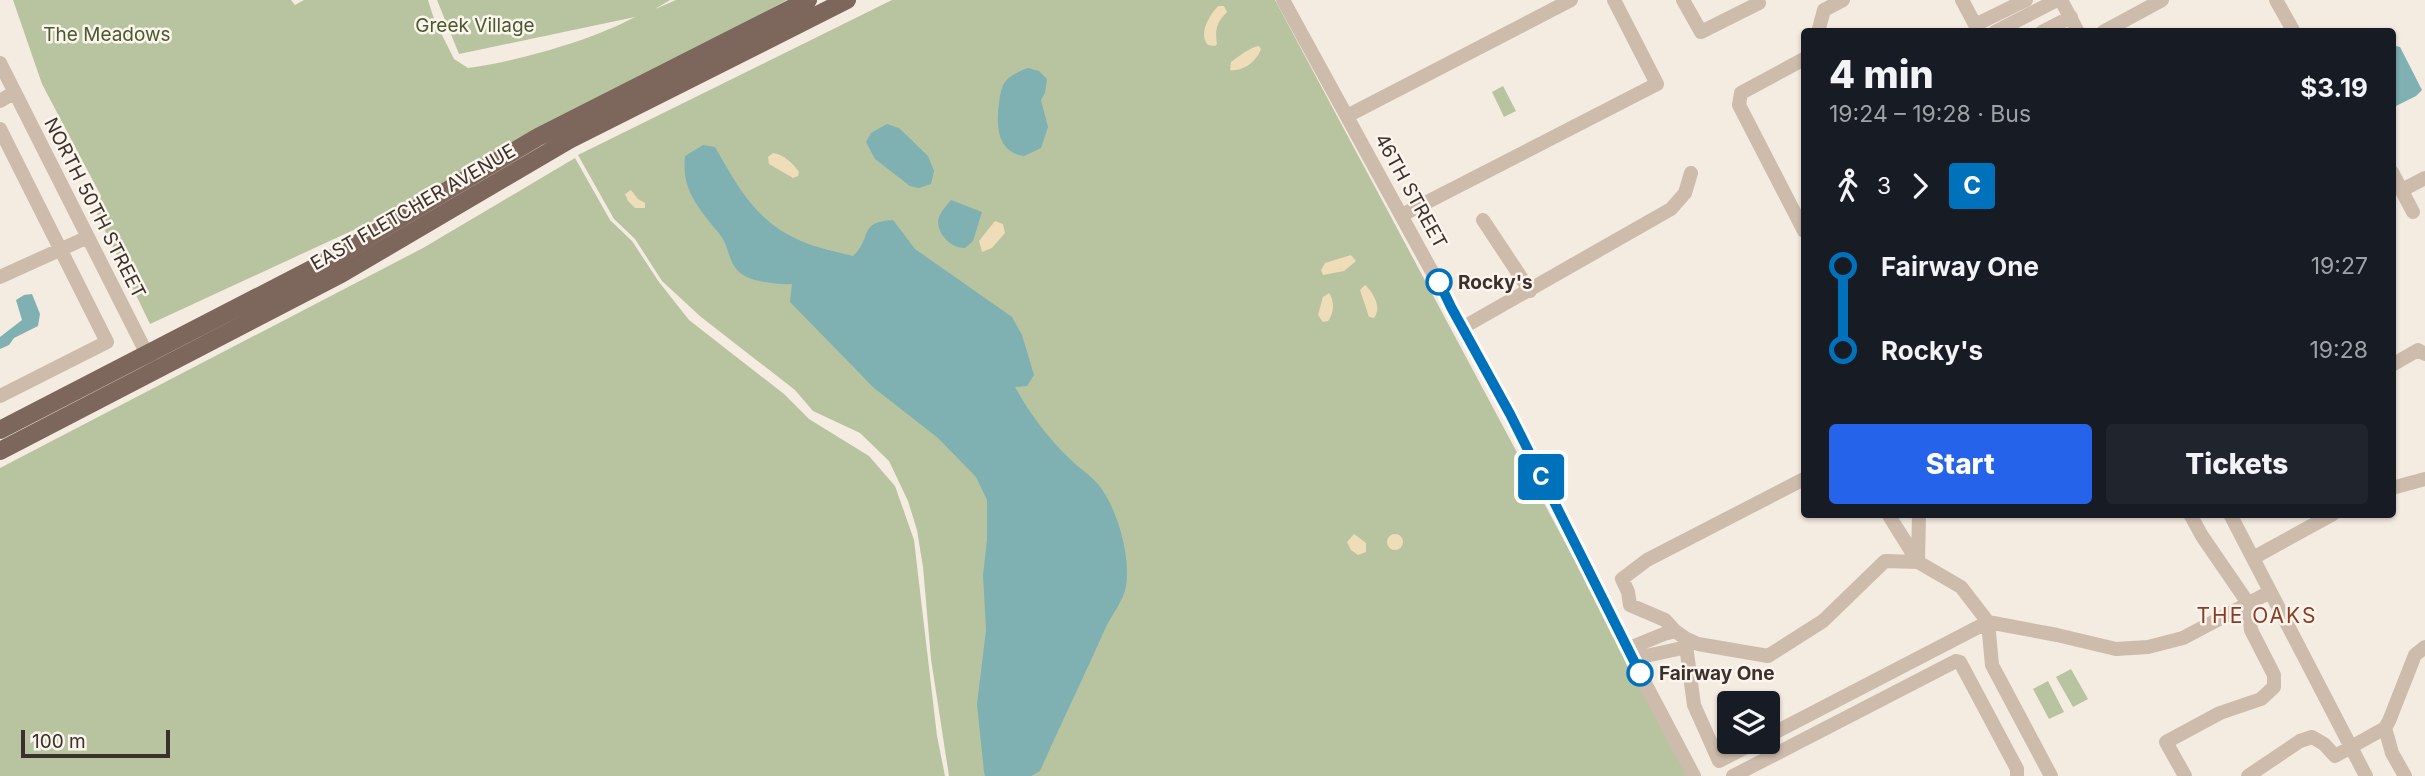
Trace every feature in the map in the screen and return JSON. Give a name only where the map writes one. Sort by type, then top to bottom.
[{"type":"main road","name":"EAST FLETCHER AVENUE","points":[[0,430],[331,259],[538,137],[808,0]]},
{"type":"main road","name":"EAST FLETCHER AVENUE","points":[[0,451],[341,274],[569,140],[847,0]]},
{"type":"street","name":"46TH STREET","points":[[1283,0],[1510,414],[1629,654],[1694,776]]},
{"type":"street","points":[[1347,116],[1571,0]]},
{"type":"street","points":[[1402,215],[1657,84],[1614,0]]},
{"type":"street","points":[[1683,0],[1701,32],[1759,3],[1758,0]]},
{"type":"street","points":[[1819,28],[1824,10],[1843,0]]},
{"type":"street","points":[[1962,0],[1977,28],[2026,0]]},
{"type":"street","points":[[2003,28],[2059,0],[2076,28]]},
{"type":"street","points":[[2110,28],[2162,0]]},
{"type":"street","points":[[2276,0],[2290,28]]},
{"type":"street","points":[[2049,28],[2070,17]]},
{"type":"street","points":[[1801,61],[1741,93],[1739,105],[1801,225]]},
{"type":"street","name":"NORTH 50TH STREET","points":[[0,63],[156,371]]},
{"type":"street","points":[[0,101],[15,92]]},
{"type":"street","points":[[0,130],[107,342],[0,396]]},
{"type":"street","points":[[1462,328],[1671,209],[1685,193],[1691,173]]},
{"type":"street","points":[[2402,190],[2425,178]]},
{"type":"street","points":[[2396,179],[2413,212]]},
{"type":"street","points":[[1483,220],[1530,291]]},
{"type":"street","points":[[0,277],[88,237]]},
{"type":"street","points":[[2396,363],[2418,350],[2425,354]]},
{"type":"street","points":[[2396,487],[2425,479]]},
{"type":"street","points":[[1733,754],[1719,761],[1694,705],[1684,642],[1665,620],[1630,605],[1622,579],[1647,560],[1801,480]]},
{"type":"street","points":[[1890,518],[1918,562],[1961,587],[1988,622],[1992,665],[2051,776]]},
{"type":"street","points":[[1918,562],[1919,518]]},
{"type":"street","points":[[2185,776],[2166,742],[2220,713],[2261,699],[2274,687],[2274,675],[2251,630],[2248,603],[2192,518]]},
{"type":"street","points":[[2232,518],[2366,776]]},
{"type":"street","points":[[2253,558],[2318,518]]},
{"type":"street","points":[[1629,654],[1684,642],[1768,656],[1823,621],[1885,561],[1918,562]]},
{"type":"street","points":[[1780,730],[1988,622],[2116,649],[2148,647],[2183,638],[2270,592]]},
{"type":"street","points":[[2248,776],[2300,741],[2312,737],[2325,744],[2334,756],[2385,728],[2415,655],[2425,647]]},
{"type":"street","points":[[1732,776],[1956,661],[1960,662],[2017,769],[2017,776]]},
{"type":"street","points":[[2385,728],[2392,753],[2405,776]]},
{"type":"green space","points":[[13,0],[291,0],[295,5],[304,0],[428,0],[434,19],[454,59],[468,68],[553,49],[635,17],[459,54],[437,0],[670,0],[655,9],[676,0],[787,0],[412,203],[150,324],[96,212],[101,196],[42,84]]},
{"type":"green space","points":[[892,0],[1275,0],[1690,776],[949,776],[931,659],[917,530],[908,501],[889,461],[860,433],[813,411],[795,390],[701,317],[662,281],[635,239],[614,219],[578,155]]},
{"type":"green space","points":[[1503,86],[1516,111],[1504,117],[1492,92]]},
{"type":"green space","points":[[575,158],[610,220],[632,241],[689,320],[784,394],[809,419],[869,456],[895,486],[914,540],[937,736],[945,776],[0,776],[0,468],[423,248]]},
{"type":"green space","points":[[2071,669],[2088,699],[2073,707],[2056,677]]},
{"type":"green space","points":[[2048,681],[2064,712],[2049,719],[2033,689]]},
{"type":"sand","points":[[1218,6],[1224,6],[1227,12],[1217,27],[1217,44],[1208,45],[1204,30]]},
{"type":"sand","points":[[1259,46],[1259,53],[1249,65],[1230,70],[1231,62]]},
{"type":"sand","points":[[773,153],[781,155],[791,163],[799,172],[798,176],[793,178],[769,164],[768,157]]},
{"type":"sand","points":[[631,190],[645,203],[645,208],[635,208],[628,201],[625,194]]},
{"type":"sand","points":[[995,221],[1003,224],[1005,233],[992,248],[982,252],[979,241]]},
{"type":"sand","points":[[1351,255],[1356,261],[1344,271],[1323,275],[1321,270],[1325,263]]},
{"type":"sand","points":[[1365,285],[1376,301],[1374,318],[1369,317],[1360,290]]},
{"type":"sand","points":[[1329,293],[1333,311],[1328,321],[1323,322],[1318,315],[1323,297]]},
{"type":"sand","points":[[1354,534],[1366,543],[1366,552],[1358,555],[1351,550],[1347,542]]},
{"type":"sand","points":[[1392,534],[1398,534],[1403,542],[1401,548],[1392,550],[1387,545],[1387,539]]},
{"type":"water","points":[[2396,46],[2400,47],[2422,90],[2396,106]]},
{"type":"water","points":[[1028,68],[1039,71],[1047,79],[1041,100],[1048,127],[1041,148],[1024,156],[1015,154],[1003,144],[998,129],[998,112],[1005,82],[1012,75]]},
{"type":"water","points":[[887,124],[899,128],[928,156],[934,171],[931,184],[919,188],[910,186],[875,159],[866,142],[871,133]]},
{"type":"water","points":[[703,145],[715,147],[750,202],[785,233],[814,246],[853,256],[874,224],[893,220],[915,249],[1012,317],[1022,335],[1034,375],[1027,386],[1015,387],[1047,434],[1098,484],[1111,505],[1124,547],[1127,574],[1125,591],[1040,771],[1031,776],[985,776],[984,772],[977,704],[986,630],[983,575],[987,540],[987,500],[976,477],[938,438],[874,388],[790,302],[792,284],[753,279],[743,275],[735,267],[724,240],[699,208],[687,185],[685,156]]},
{"type":"water","points":[[951,200],[982,212],[973,241],[965,248],[950,243],[939,226],[940,215]]},
{"type":"water","points":[[32,294],[40,314],[38,326],[14,338],[9,345],[0,349],[0,337],[22,320],[16,300]]},
{"type":"bus line","name":"C","points":[[1439,282],[1510,414],[1640,673]]},
{"type":"place","name":"Rocky's","points":[[1439,282]]},
{"type":"place","name":"Fairway One","points":[[1640,673]]},
{"type":"district","name":"THE OAKS","points":[[2257,615]]},
{"type":"park label","name":"Greek Village","points":[[475,25]]},
{"type":"park label","name":"The Meadows","points":[[107,34]]}]
